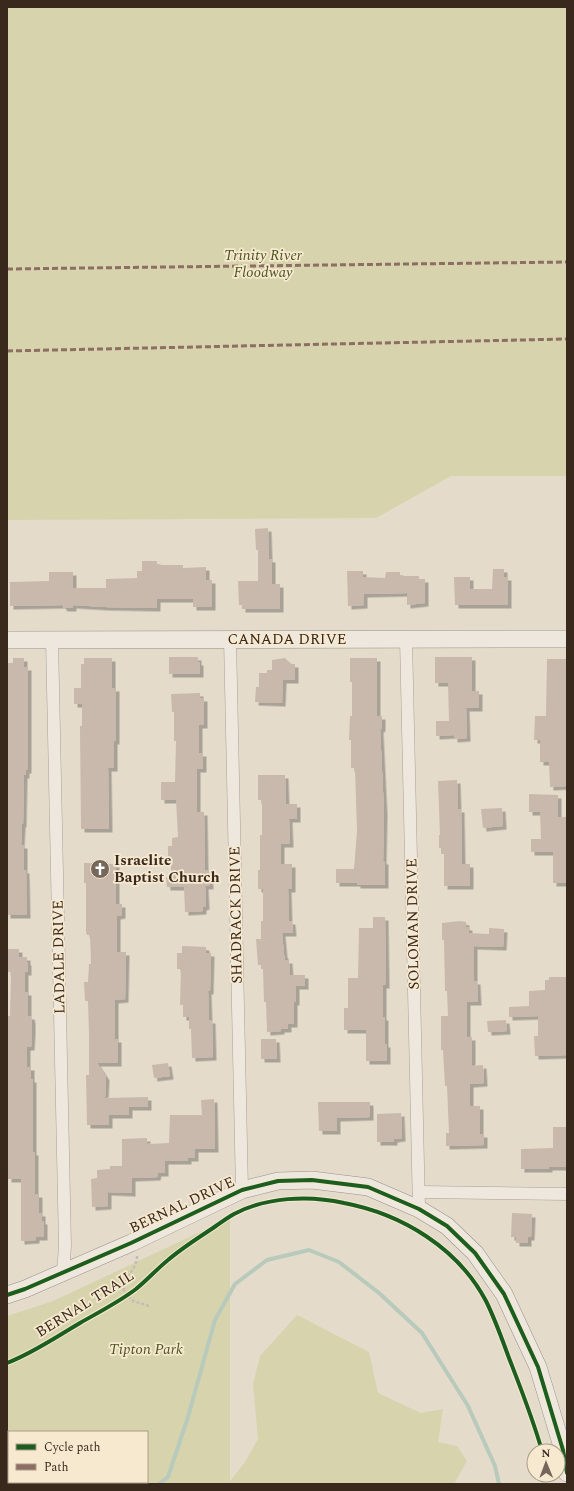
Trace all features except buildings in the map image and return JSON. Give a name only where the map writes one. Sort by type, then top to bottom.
[{"type":"street","name":"SOLOMAN DRIVE","points":[[406,639],[419,1200]]},
{"type":"street","name":"CANADA DRIVE","points":[[7,640],[567,639]]},
{"type":"street","name":"LADALE DRIVE","points":[[52,640],[65,1238],[63,1273]]},
{"type":"street","name":"SHADRACK DRIVE","points":[[230,640],[242,1190]]},
{"type":"street","name":"BERNAL DRIVE","points":[[7,1294],[25,1289],[131,1243],[242,1190],[278,1181],[312,1180],[342,1182],[419,1200],[475,1253],[504,1294],[538,1367],[563,1443]]},
{"type":"street","points":[[419,1200],[567,1194]]},
{"type":"street","name":"BERNAL DRIVE","points":[[566,1460],[567,1473]]},
{"type":"path","points":[[131,1243],[137,1257],[133,1271],[124,1283],[124,1291],[133,1301],[149,1306]]},
{"type":"green space","name":"Trinity River Floodway","points":[[7,7],[567,7],[567,476],[451,476],[376,518],[7,520]]},
{"type":"green space","name":"Tipton Park","points":[[230,1218],[230,1481],[245,1462],[258,1439],[253,1384],[260,1356],[297,1315],[369,1352],[378,1393],[421,1413],[443,1409],[438,1442],[457,1446],[467,1461],[454,1484],[7,1484],[7,1316],[53,1301]]},
{"type":"waterway","points":[[159,1484],[168,1477],[188,1417],[215,1320],[235,1284],[267,1260],[309,1250],[339,1262],[379,1293],[422,1333],[468,1406],[495,1466],[499,1484]]},
{"type":"marked path","points":[[7,269],[567,262]]},
{"type":"marked path","points":[[7,351],[567,339]]},
{"type":"cycle path","points":[[7,1295],[25,1289],[131,1243],[242,1190],[278,1181],[312,1180],[368,1187],[419,1209],[447,1226],[475,1253],[504,1294],[538,1367],[563,1450],[567,1473]]},
{"type":"cycle path","name":"BERNAL TRAIL","points":[[7,1363],[35,1350],[123,1298],[136,1289],[179,1251],[234,1214],[246,1208],[274,1201],[302,1198],[331,1200],[366,1208],[407,1225],[426,1236],[460,1265],[474,1282],[486,1301],[527,1404],[540,1443]]},
{"type":"place","name":"Israelite Baptist Church","points":[[100,869]]}]
